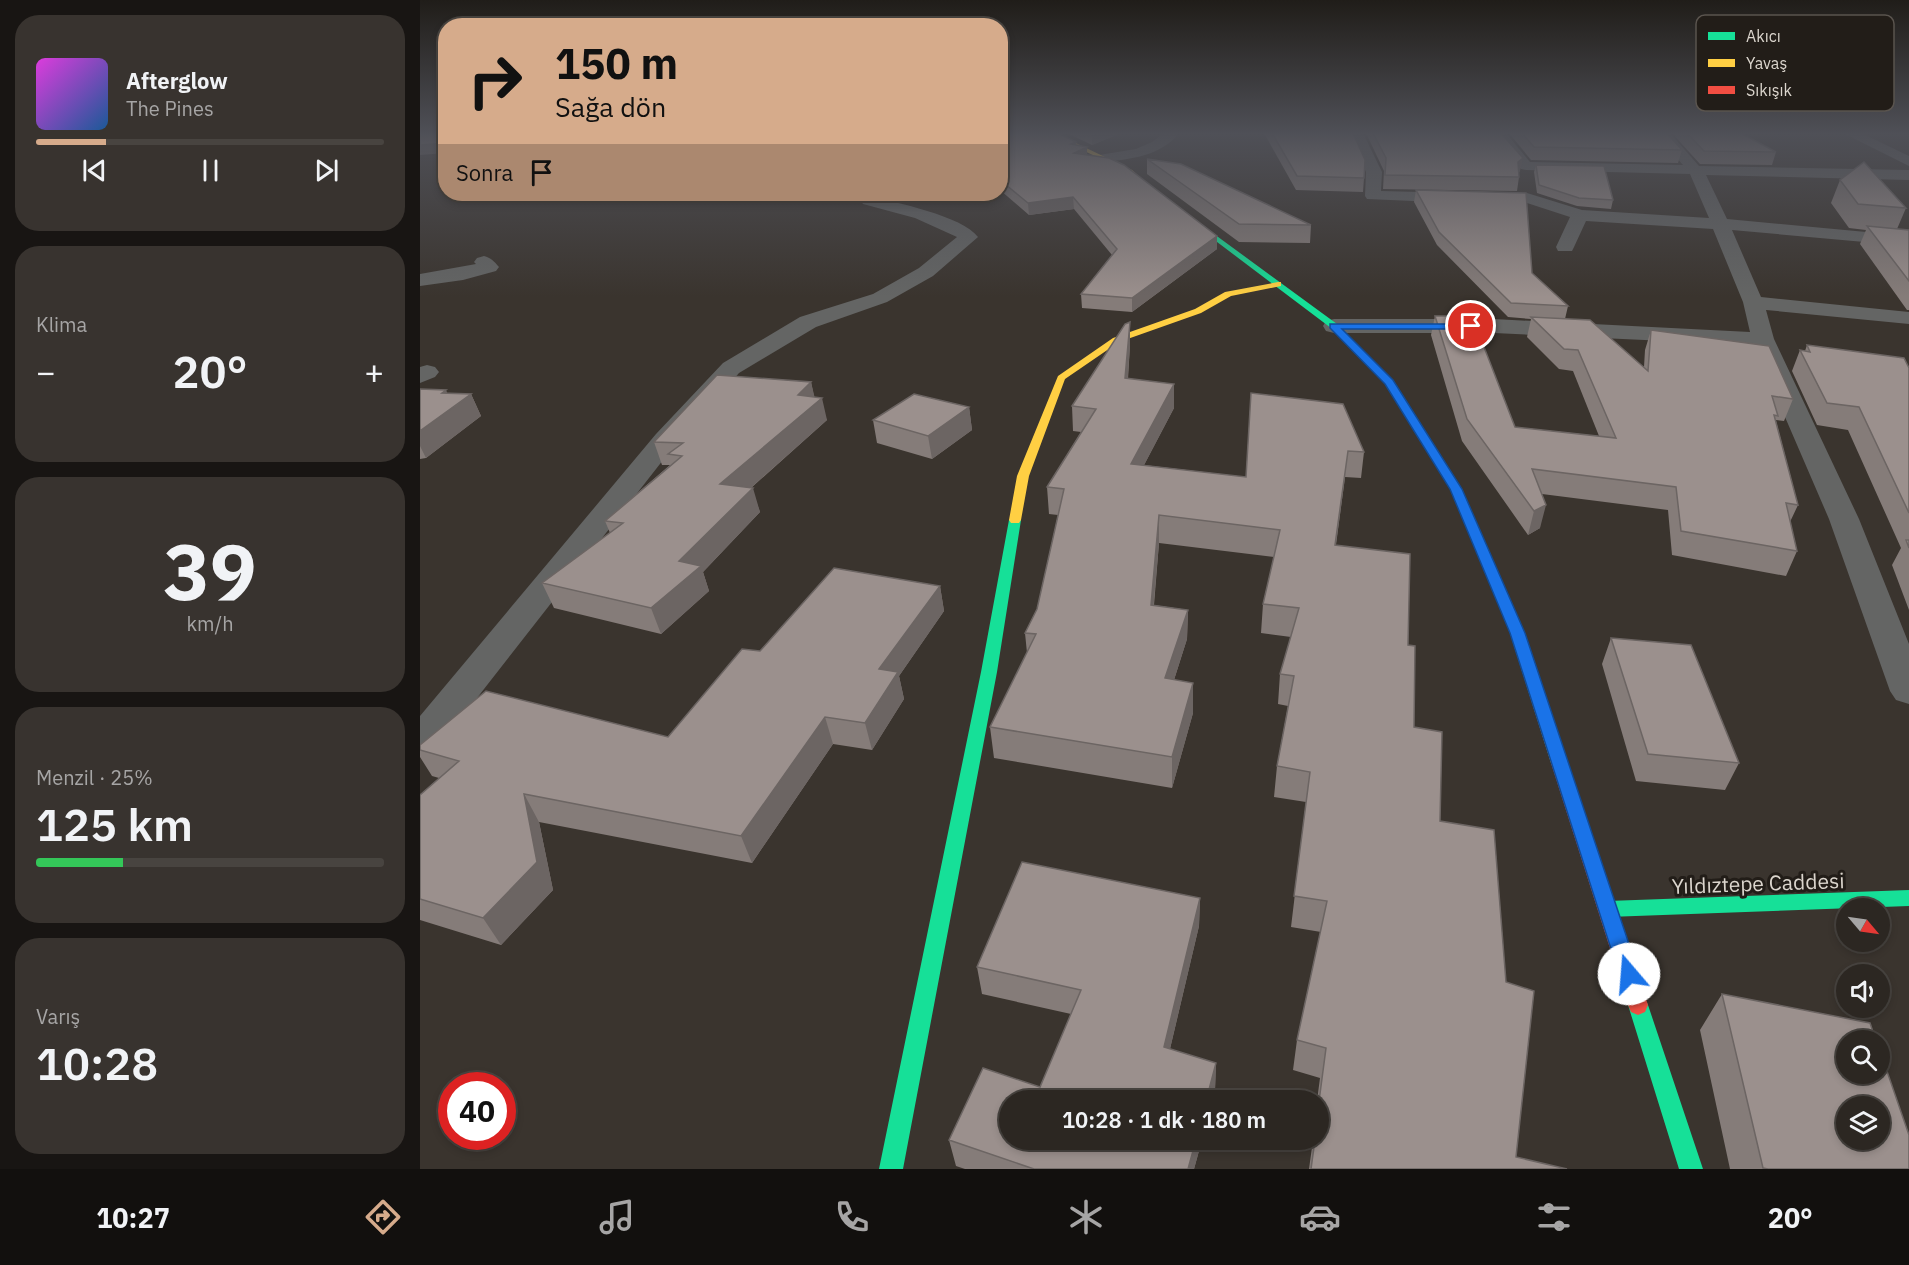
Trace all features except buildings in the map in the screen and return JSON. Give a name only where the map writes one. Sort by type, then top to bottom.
[{"type":"street","points":[[1373,188],[1372,196],[1479,198]]},
{"type":"street","points":[[1523,188],[1521,198],[1580,215],[1720,224],[1909,241]]},
{"type":"street","points":[[1703,188],[1753,302],[1762,339],[1844,519],[1909,691]]},
{"type":"street","points":[[420,743],[665,440],[731,368],[808,322],[880,298],[926,272],[969,237],[951,225],[905,209],[869,201]]},
{"type":"street","points":[[1173,205],[1334,326],[1389,382],[1456,489],[1517,633],[1691,1169]]},
{"type":"street","points":[[1565,247],[1580,215]]},
{"type":"street","points":[[420,280],[463,274],[489,267],[484,262]]},
{"type":"street","points":[[891,1169],[989,672],[1023,476],[1061,378],[1116,340],[1198,311],[1228,294],[1278,285]]},
{"type":"street","points":[[1753,302],[1909,318]]},
{"type":"street","points":[[1334,326],[1494,326],[1762,339]]},
{"type":"street","name":"Yıldıztepe Caddesi","points":[[1608,909],[1909,898]]},
{"type":"traffic: fast","points":[[1182,213],[1334,326],[1389,382],[1456,489],[1484,554]]},
{"type":"traffic: fast","points":[[891,1169],[989,672],[1015,520]]},
{"type":"traffic: fast","points":[[1608,909],[1909,898]]},
{"type":"traffic: fast","points":[[1638,1005],[1691,1169]]},
{"type":"traffic: slow","points":[[1015,520],[1023,476],[1061,378],[1116,340],[1198,311],[1228,294],[1278,284]]},
{"type":"traffic: slow","points":[[1484,554],[1517,633],[1559,763]]},
{"type":"traffic: jam","points":[[1559,763],[1638,1005]]},
{"type":"route","points":[[1471,326],[1334,326],[1389,382],[1456,489],[1517,633],[1629,974]]}]
